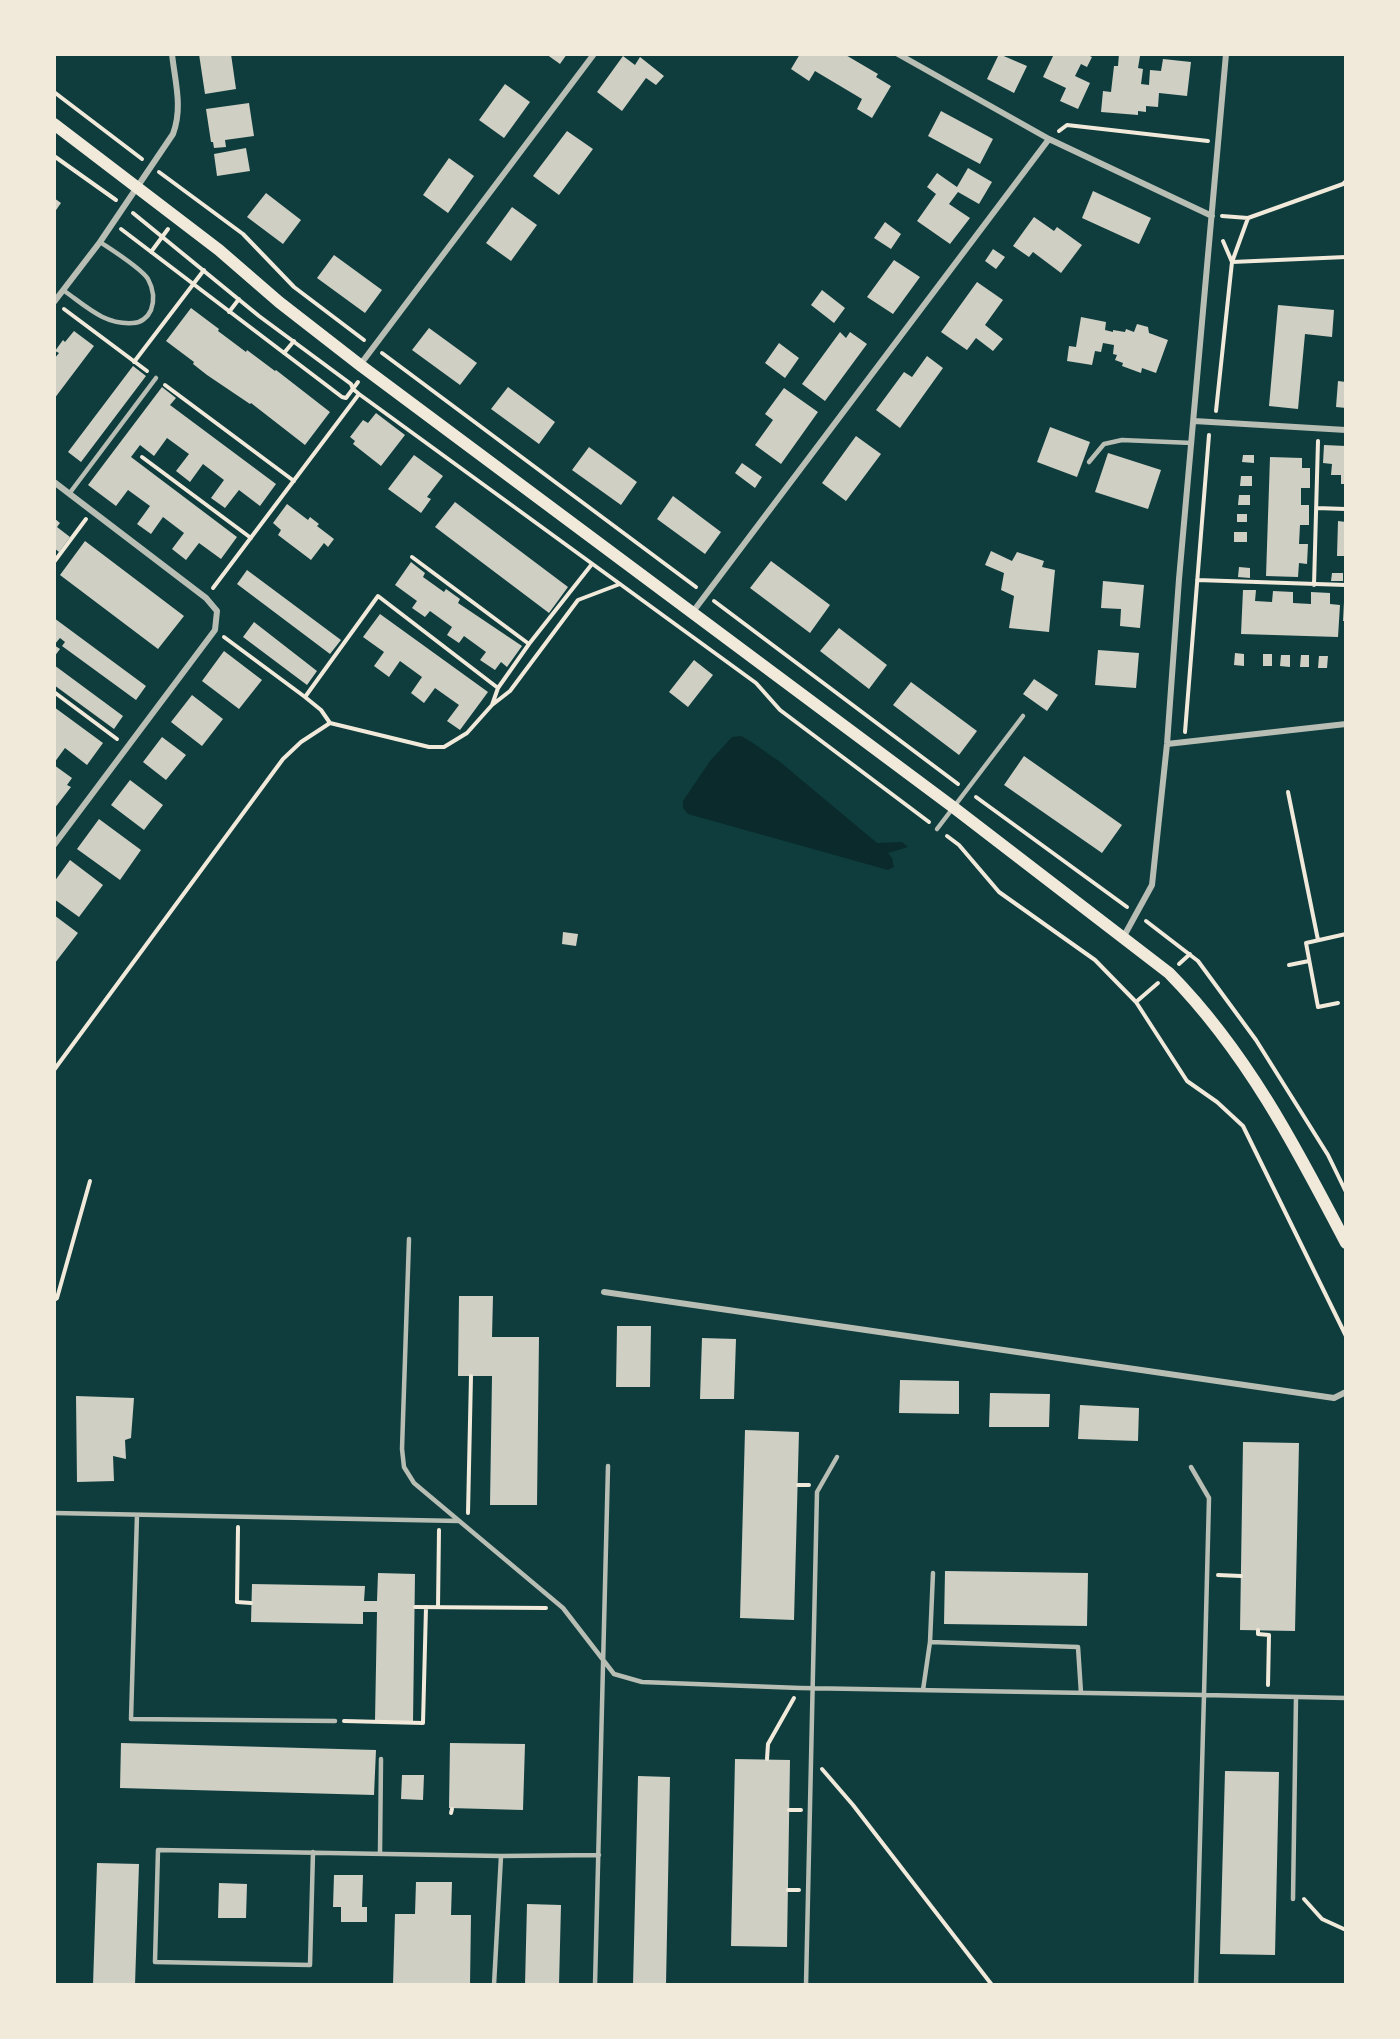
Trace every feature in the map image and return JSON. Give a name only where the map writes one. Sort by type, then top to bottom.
[{"type":"main road","points":[[54,124],[219,249],[279,302],[360,365],[954,807],[1169,973],[1194,998],[1255,1078],[1290,1137],[1346,1243]]},
{"type":"street","points":[[54,302],[100,242],[173,134],[179,119],[179,105],[171,54]]},
{"type":"street","points":[[360,365],[594,54]]},
{"type":"street","points":[[898,54],[1049,139],[1212,216]]},
{"type":"street","points":[[1124,936],[1152,885],[1167,744],[1179,579],[1226,54]]},
{"type":"street","points":[[692,614],[1049,139]]},
{"type":"street","points":[[1194,421],[1346,430]]},
{"type":"street","points":[[54,482],[206,598],[217,611],[215,630],[54,845]]},
{"type":"street","points":[[1167,744],[1346,724]]},
{"type":"street","points":[[604,1292],[1334,1398],[1346,1392]]},
{"type":"lane","points":[[63,290],[100,316],[120,324],[138,323],[149,314],[154,301],[153,290],[147,277],[100,242]]},
{"type":"lane","points":[[69,494],[156,378]]},
{"type":"lane","points":[[1089,462],[1104,444],[1122,440],[1192,443]]},
{"type":"lane","points":[[937,829],[1023,716]]},
{"type":"lane","points":[[409,1239],[402,1449],[404,1467],[414,1483],[563,1608],[614,1674],[642,1682],[800,1688],[1346,1698]]},
{"type":"lane","points":[[806,1985],[817,1492],[837,1457]]},
{"type":"lane","points":[[595,1985],[608,1466]]},
{"type":"lane","points":[[1191,1467],[1209,1498],[1196,1985]]},
{"type":"lane","points":[[54,1513],[459,1521]]},
{"type":"lane","points":[[137,1515],[131,1719],[335,1721]]},
{"type":"lane","points":[[923,1690],[930,1642],[933,1573]]},
{"type":"lane","points":[[930,1642],[1078,1647],[1081,1693]]},
{"type":"lane","points":[[1293,1899],[1296,1697]]},
{"type":"lane","points":[[380,1853],[381,1759]]},
{"type":"lane","points":[[313,1852],[310,1965],[155,1962],[158,1850],[313,1852],[380,1853],[501,1856],[599,1855]]},
{"type":"lane","points":[[494,1985],[501,1856]]},
{"type":"path","points":[[1049,139],[1067,125],[1218,142]]},
{"type":"path","points":[[54,156],[124,206],[239,299],[351,384],[359,394],[756,683],[780,710],[959,845],[999,891],[1095,960],[1136,1002],[1187,1081],[1217,1102],[1243,1126],[1346,1336]]},
{"type":"path","points":[[1212,216],[1248,218],[1345,184]]},
{"type":"path","points":[[1184,742],[1210,422],[1215,423],[1232,262],[1248,218]]},
{"type":"path","points":[[113,223],[342,397],[346,398],[353,389]]},
{"type":"path","points":[[151,252],[163,237]]},
{"type":"path","points":[[1232,262],[1346,257]]},
{"type":"path","points":[[134,362],[204,270]]},
{"type":"path","points":[[229,312],[239,299]]},
{"type":"path","points":[[54,302],[294,482]]},
{"type":"path","points":[[284,353],[294,341]]},
{"type":"path","points":[[206,598],[359,394]]},
{"type":"path","points":[[1314,585],[1318,428]]},
{"type":"path","points":[[142,456],[251,538]]},
{"type":"path","points":[[1316,508],[1346,509]]},
{"type":"path","points":[[54,562],[92,512]]},
{"type":"path","points":[[412,557],[529,644]]},
{"type":"path","points":[[492,705],[498,688],[529,644],[592,564]]},
{"type":"path","points":[[1179,579],[1346,585]]},
{"type":"path","points":[[215,630],[305,697],[321,710],[330,723],[429,747],[444,747],[467,734],[492,705],[510,691],[578,600],[620,584]]},
{"type":"path","points":[[305,697],[378,596],[498,688]]},
{"type":"path","points":[[54,692],[128,747]]},
{"type":"path","points":[[54,1070],[283,759],[301,742],[330,723]]},
{"type":"path","points":[[1288,792],[1299,833],[1298,842],[1318,940]]},
{"type":"path","points":[[1293,843],[1298,842]]},
{"type":"path","points":[[1338,1003],[1318,1007],[1305,943],[1346,934]]},
{"type":"path","points":[[1177,966],[1190,954]]},
{"type":"path","points":[[1289,965],[1309,961]]},
{"type":"path","points":[[1136,1002],[1165,977]]},
{"type":"path","points":[[54,1300],[57,1298],[90,1181]]},
{"type":"path","points":[[468,1528],[471,1376]]},
{"type":"path","points":[[238,1516],[237,1602],[251,1603]]},
{"type":"path","points":[[438,1607],[439,1520]]},
{"type":"path","points":[[1208,1575],[1241,1576]]},
{"type":"path","points":[[415,1607],[563,1608]]},
{"type":"path","points":[[335,1721],[423,1723],[426,1607]]},
{"type":"path","points":[[1258,1630],[1258,1634],[1269,1635],[1268,1696]]},
{"type":"path","points":[[767,1759],[768,1744],[800,1688]]},
{"type":"path","points":[[812,1756],[853,1805],[992,1985]]},
{"type":"path","points":[[1293,1899],[1304,1899],[1322,1919],[1346,1930]]},
{"type":"water","points":[[741,736],[779,761],[877,843],[902,842],[908,847],[888,853],[894,867],[888,870],[688,814],[683,808],[683,801],[710,761],[732,737]]},
{"type":"building","points":[[199,54],[231,54],[236,89],[205,94]]},
{"type":"building","points":[[546,54],[567,54],[560,64]]},
{"type":"building","points":[[800,54],[844,54],[878,74],[876,77],[891,86],[872,118],[857,109],[862,99],[815,71],[809,81],[791,69]]},
{"type":"building","points":[[999,54],[1027,66],[1014,93],[987,79]]},
{"type":"building","points":[[1054,54],[1085,54],[1092,57],[1087,67],[1081,64],[1075,76],[1090,83],[1078,109],[1060,101],[1066,88],[1043,77]]},
{"type":"building","points":[[1119,54],[1140,56],[1138,68],[1143,69],[1141,84],[1149,85],[1150,70],[1161,71],[1163,59],[1191,62],[1187,96],[1159,93],[1158,107],[1146,106],[1146,112],[1138,111],[1138,115],[1101,112],[1103,91],[1111,92],[1114,66],[1118,66]]},
{"type":"building","points":[[623,56],[635,65],[640,57],[664,76],[656,85],[646,78],[622,111],[597,92]]},
{"type":"building","points":[[505,84],[530,102],[504,138],[479,120]]},
{"type":"building","points":[[249,103],[254,136],[225,140],[226,147],[214,148],[206,109]]},
{"type":"building","points":[[941,111],[993,139],[980,164],[928,136]]},
{"type":"building","points":[[567,131],[593,149],[559,195],[533,176]]},
{"type":"building","points":[[246,148],[250,171],[217,176],[214,154]]},
{"type":"building","points":[[449,158],[474,176],[448,213],[423,195]]},
{"type":"building","points":[[968,168],[992,182],[979,204],[958,192],[949,204],[970,218],[950,244],[917,221],[936,194],[927,187],[937,173],[957,187]]},
{"type":"building","points":[[1093,191],[1151,218],[1139,244],[1082,218]]},
{"type":"building","points":[[266,193],[301,220],[283,244],[247,217]]},
{"type":"building","points":[[54,198],[61,203],[54,213]]},
{"type":"building","points":[[512,207],[537,225],[511,261],[486,243]]},
{"type":"building","points":[[1034,217],[1054,231],[1057,227],[1082,245],[1061,273],[1033,252],[1029,257],[1013,246]]},
{"type":"building","points":[[885,222],[901,234],[891,249],[874,238]]},
{"type":"building","points":[[993,249],[1005,257],[996,269],[985,261]]},
{"type":"building","points":[[334,255],[382,290],[365,313],[317,278]]},
{"type":"building","points":[[894,260],[920,277],[893,314],[867,297]]},
{"type":"building","points":[[977,282],[1003,300],[985,325],[1003,339],[993,351],[976,338],[967,350],[941,332]]},
{"type":"building","points":[[822,290],[845,308],[834,323],[811,305]]},
{"type":"building","points":[[1278,305],[1334,310],[1332,337],[1305,334],[1298,409],[1269,406]]},
{"type":"building","points":[[191,308],[246,352],[247,350],[276,370],[330,412],[305,445],[251,403],[207,375],[166,341]]},
{"type":"building","points":[[1081,317],[1106,322],[1105,330],[1113,332],[1113,330],[1125,332],[1126,329],[1134,332],[1137,324],[1148,327],[1149,333],[1168,340],[1156,373],[1142,368],[1141,373],[1122,366],[1123,363],[1115,360],[1117,355],[1113,354],[1114,345],[1103,343],[1101,352],[1095,351],[1092,365],[1067,361],[1069,346],[1076,347]]},
{"type":"building","points":[[429,328],[477,363],[460,385],[412,350]]},
{"type":"building","points":[[74,331],[94,346],[54,399],[54,359],[59,353],[55,351]]},
{"type":"building","points":[[840,332],[846,338],[850,332],[867,344],[825,401],[802,384]]},
{"type":"building","points":[[779,343],[799,358],[785,378],[765,363]]},
{"type":"building","points":[[927,356],[943,368],[900,428],[876,410],[904,372],[912,377]]},
{"type":"building","points":[[133,366],[146,376],[81,462],[68,452]]},
{"type":"building","points":[[1338,381],[1346,382],[1346,408],[1336,407]]},
{"type":"building","points":[[162,387],[176,398],[170,405],[276,484],[260,506],[239,490],[225,508],[211,498],[224,480],[203,464],[190,482],[176,471],[189,454],[167,438],[154,456],[140,445],[131,457],[237,537],[221,559],[199,543],[186,560],[172,549],[184,533],[163,517],[151,534],[137,524],[150,506],[128,490],[116,506],[88,485]]},
{"type":"building","points":[[508,387],[555,422],[539,444],[491,409]]},
{"type":"building","points":[[784,388],[818,412],[781,464],[755,445],[773,420],[765,414]]},
{"type":"building","points":[[376,413],[405,435],[381,466],[353,444],[355,441],[350,437],[363,420],[368,423]]},
{"type":"building","points":[[1050,427],[1090,442],[1077,477],[1037,462]]},
{"type":"building","points":[[856,436],[881,454],[846,501],[822,483]]},
{"type":"building","points":[[1324,445],[1346,446],[1346,484],[1341,484],[1341,475],[1331,475],[1332,464],[1323,463]]},
{"type":"building","points":[[589,447],[637,482],[621,505],[572,470]]},
{"type":"building","points":[[1108,453],[1161,470],[1148,509],[1095,492]]},
{"type":"building","points":[[414,455],[443,476],[427,497],[431,499],[421,513],[388,489]]},
{"type":"building","points":[[1243,455],[1254,455],[1254,463],[1242,462]]},
{"type":"building","points":[[1270,457],[1302,458],[1302,468],[1310,468],[1310,488],[1301,488],[1301,505],[1309,505],[1309,525],[1300,525],[1299,544],[1308,544],[1307,564],[1299,563],[1298,577],[1266,576]]},
{"type":"building","points":[[742,463],[762,477],[755,488],[735,473]]},
{"type":"building","points":[[1241,476],[1252,476],[1252,486],[1240,486]]},
{"type":"building","points":[[1239,495],[1250,495],[1250,505],[1238,505]]},
{"type":"building","points":[[673,496],[721,532],[705,554],[657,519]]},
{"type":"building","points":[[455,502],[568,587],[549,613],[435,527]]},
{"type":"building","points":[[287,504],[308,520],[310,517],[319,524],[317,526],[334,539],[328,547],[324,543],[311,560],[278,535],[281,530],[273,523]]},
{"type":"building","points":[[1237,514],[1247,514],[1247,522],[1237,522]]},
{"type":"building","points":[[54,518],[60,523],[57,527],[70,537],[59,552],[54,548]]},
{"type":"building","points":[[1338,521],[1346,522],[1346,556],[1337,556]]},
{"type":"building","points":[[1234,532],[1247,532],[1247,542],[1234,542]]},
{"type":"building","points":[[85,541],[184,616],[158,649],[60,575]]},
{"type":"building","points":[[991,551],[1012,561],[1017,552],[1044,561],[1042,567],[1055,570],[1049,632],[1009,628],[1014,596],[1001,590],[1004,573],[985,565]]},
{"type":"building","points":[[771,561],[830,605],[810,633],[750,588]]},
{"type":"building","points":[[411,562],[425,573],[423,577],[444,592],[446,589],[460,599],[458,603],[522,646],[507,667],[501,662],[495,670],[480,660],[486,652],[464,636],[459,643],[447,635],[452,627],[430,611],[425,617],[412,608],[417,601],[395,585]]},
{"type":"building","points":[[1239,567],[1250,568],[1250,578],[1238,577]]},
{"type":"building","points":[[247,570],[341,640],[330,654],[237,584]]},
{"type":"building","points":[[1332,573],[1343,573],[1343,581],[1331,581]]},
{"type":"building","points":[[1103,581],[1144,585],[1140,628],[1120,626],[1121,609],[1101,608]]},
{"type":"building","points":[[1243,590],[1256,590],[1255,601],[1272,602],[1273,591],[1293,592],[1293,603],[1311,604],[1311,592],[1330,593],[1330,604],[1340,605],[1338,637],[1241,634]]},
{"type":"building","points":[[1344,602],[1346,602],[1346,621],[1343,621]]},
{"type":"building","points":[[380,614],[488,692],[460,730],[447,721],[459,705],[435,688],[424,703],[411,693],[422,677],[400,661],[389,677],[374,666],[384,652],[363,637]]},
{"type":"building","points":[[54,618],[146,686],[136,700],[62,646],[65,642],[60,638],[54,645]]},
{"type":"building","points":[[254,622],[317,671],[307,685],[243,637]]},
{"type":"building","points":[[839,628],[887,665],[869,689],[820,651]]},
{"type":"building","points":[[54,645],[60,649],[54,657]]},
{"type":"building","points":[[1098,650],[1139,653],[1136,688],[1095,685]]},
{"type":"building","points":[[224,651],[262,680],[239,709],[202,681]]},
{"type":"building","points":[[1235,653],[1244,654],[1244,666],[1234,665]]},
{"type":"building","points":[[1263,654],[1272,654],[1272,666],[1263,666]]},
{"type":"building","points":[[1281,655],[1290,655],[1290,667],[1280,666]]},
{"type":"building","points":[[1301,655],[1309,655],[1309,667],[1300,667]]},
{"type":"building","points":[[1319,656],[1328,656],[1327,668],[1318,668]]},
{"type":"building","points":[[694,660],[713,675],[688,707],[669,692]]},
{"type":"building","points":[[54,665],[123,716],[114,729],[54,685]]},
{"type":"building","points":[[1034,679],[1058,695],[1047,711],[1023,694]]},
{"type":"building","points":[[911,682],[977,731],[959,755],[893,705]]},
{"type":"building","points":[[192,695],[223,719],[202,746],[171,722]]},
{"type":"building","points":[[54,707],[103,743],[87,765],[65,748],[54,763]]},
{"type":"building","points":[[162,737],[186,755],[166,780],[143,762]]},
{"type":"building","points":[[1024,756],[1122,825],[1102,853],[1004,785]]},
{"type":"building","points":[[54,765],[72,778],[67,785],[71,787],[54,809]]},
{"type":"building","points":[[130,780],[163,805],[144,830],[111,805]]},
{"type":"building","points":[[99,819],[141,850],[120,880],[77,849]]},
{"type":"building","points":[[70,860],[103,885],[79,917],[54,899],[54,882]]},
{"type":"building","points":[[54,915],[78,933],[55,963],[54,962]]},
{"type":"building","points":[[563,932],[578,934],[576,946],[562,944]]},
{"type":"building","points":[[459,1296],[493,1296],[492,1337],[539,1337],[537,1505],[490,1505],[492,1376],[458,1376]]},
{"type":"building","points":[[617,1326],[651,1326],[650,1387],[616,1387]]},
{"type":"building","points":[[702,1338],[736,1339],[734,1399],[700,1399]]},
{"type":"building","points":[[900,1380],[959,1381],[959,1414],[899,1413]]},
{"type":"building","points":[[990,1393],[1050,1394],[1049,1427],[989,1427]]},
{"type":"building","points":[[76,1396],[134,1398],[131,1438],[125,1440],[126,1459],[113,1456],[114,1481],[77,1482]]},
{"type":"building","points":[[1080,1405],[1139,1408],[1138,1441],[1078,1439]]},
{"type":"building","points":[[745,1430],[799,1432],[794,1620],[740,1618]]},
{"type":"building","points":[[1243,1442],[1299,1443],[1295,1631],[1240,1630]]},
{"type":"building","points":[[945,1571],[1088,1573],[1087,1626],[944,1624]]},
{"type":"building","points":[[378,1573],[415,1574],[413,1722],[375,1721],[377,1612],[363,1612],[363,1624],[251,1622],[252,1584],[365,1586],[364,1601],[377,1601]]},
{"type":"building","points":[[121,1743],[376,1750],[374,1795],[120,1788]]},
{"type":"building","points":[[450,1743],[525,1744],[523,1810],[449,1808]]},
{"type":"building","points":[[735,1759],[790,1760],[787,1947],[731,1946]]},
{"type":"building","points":[[1225,1771],[1279,1772],[1275,1955],[1220,1954]]},
{"type":"building","points":[[402,1775],[424,1775],[423,1800],[401,1799]]},
{"type":"building","points":[[638,1776],[670,1777],[666,1985],[633,1985]]},
{"type":"building","points":[[97,1863],[139,1864],[135,1985],[93,1985]]},
{"type":"building","points":[[334,1875],[363,1875],[362,1907],[367,1907],[367,1922],[341,1922],[341,1907],[333,1907]]},
{"type":"building","points":[[416,1882],[452,1882],[451,1915],[471,1915],[470,1985],[393,1985],[395,1914],[415,1914]]},
{"type":"building","points":[[219,1883],[247,1884],[246,1918],[218,1918]]},
{"type":"building","points":[[527,1904],[561,1905],[559,1985],[525,1985]]}]
